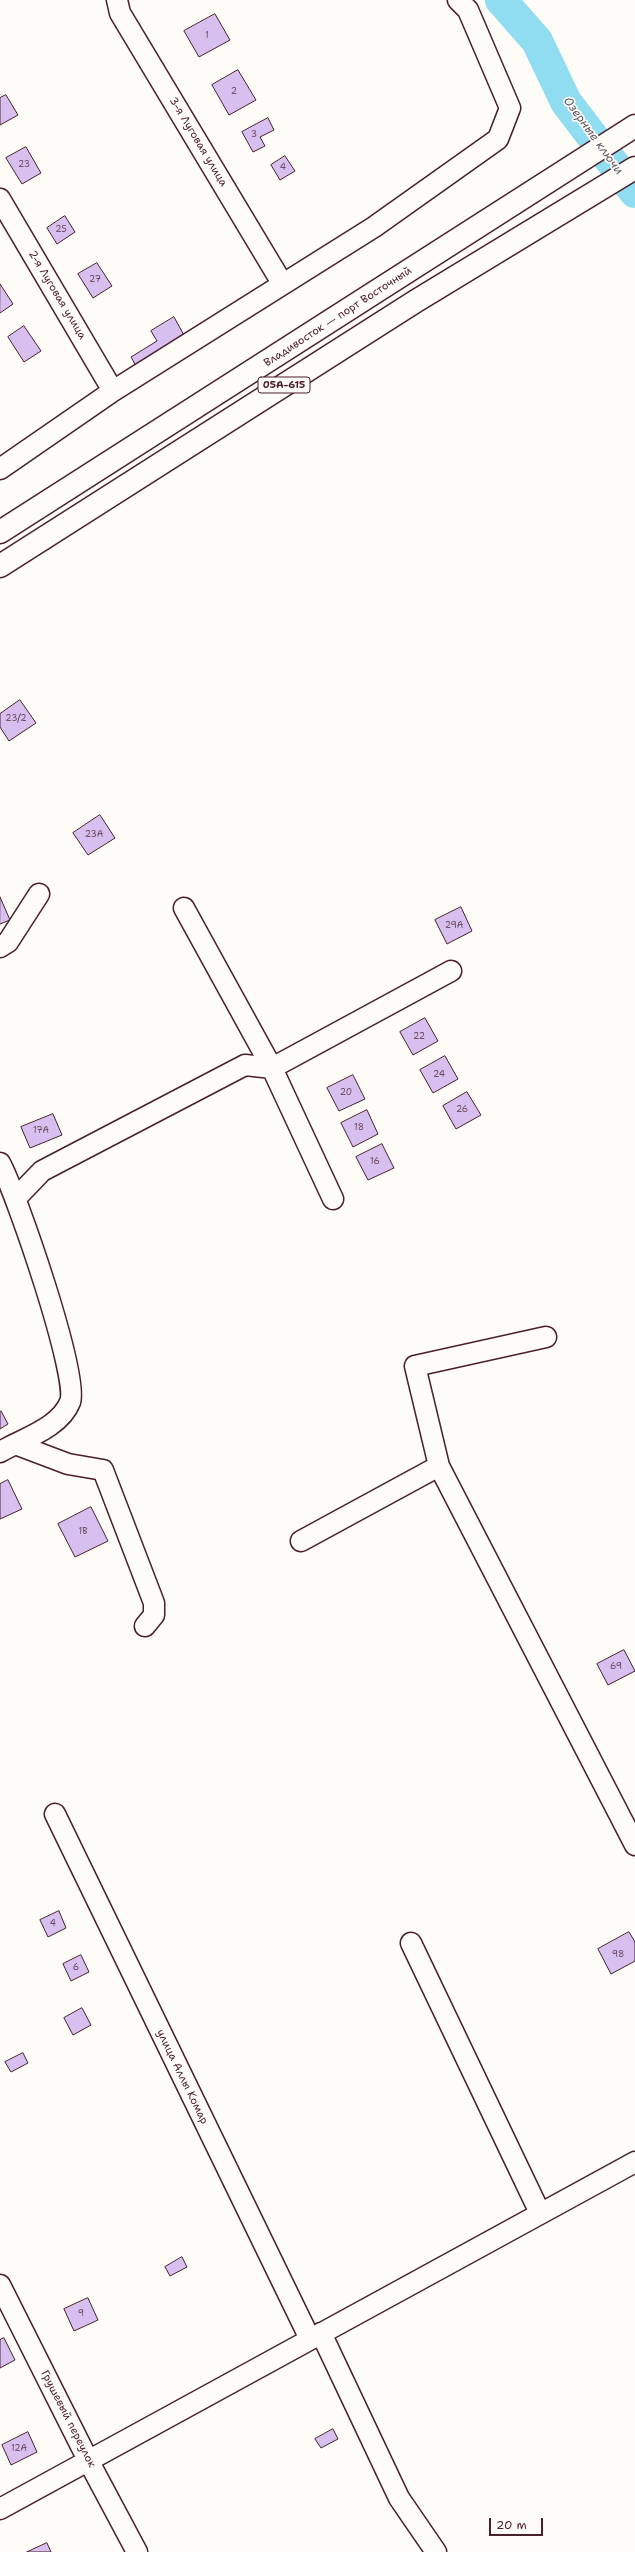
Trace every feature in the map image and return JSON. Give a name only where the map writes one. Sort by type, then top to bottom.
[{"type":"highway","name":"Владивосток — порт Восточный","points":[[0,532],[398,279],[549,180],[633,128]]},
{"type":"highway","name":"05А-615","points":[[0,566],[416,301],[635,168]]},
{"type":"street","name":"3-я Луговая улица","points":[[117,0],[120,13],[282,283]]},
{"type":"street","points":[[0,469],[113,391],[282,283],[374,227],[498,139],[510,108],[468,10],[458,0]]},
{"type":"street","name":"2-я Луговая улица","points":[[0,199],[113,391]]},
{"type":"street","points":[[0,947],[8,942],[39,894]]},
{"type":"street","points":[[184,908],[272,1068],[333,1199]]},
{"type":"street","points":[[16,1198],[42,1171],[245,1065],[272,1068],[451,970]]},
{"type":"street","points":[[0,1163],[16,1198],[66,1354],[72,1391],[71,1402],[55,1421],[7,1448]]},
{"type":"street","points":[[546,1337],[415,1366],[439,1466],[635,1845]]},
{"type":"street","points":[[7,1448],[68,1464],[103,1470],[154,1603],[154,1615],[145,1626]]},
{"type":"street","points":[[300,1541],[439,1466]]},
{"type":"street","name":"улица Аллы Комар","points":[[55,1814],[316,2336],[399,2498],[436,2552]]},
{"type":"street","points":[[411,1943],[540,2213]]},
{"type":"street","points":[[0,2509],[89,2462],[635,2162]]},
{"type":"street","name":"Грушевый переулок","points":[[0,2285],[89,2462],[138,2552]]},
{"type":"building","points":[[215,14],[230,40],[199,57],[184,31]]},
{"type":"building","points":[[238,70],[256,100],[229,115],[212,85]]},
{"type":"building","points":[[6,95],[18,115],[0,125],[0,98]]},
{"type":"building","points":[[268,118],[274,130],[260,137],[265,146],[253,152],[242,132]]},
{"type":"building","points":[[26,147],[41,173],[22,184],[6,158]]},
{"type":"building","points":[[285,156],[295,171],[280,180],[271,165]]},
{"type":"building","points":[[65,216],[75,232],[57,244],[47,228]]},
{"type":"building","points":[[97,263],[112,286],[93,298],[78,274]]},
{"type":"building","points":[[0,284],[13,304],[0,313]]},
{"type":"building","points":[[174,317],[185,337],[136,366],[131,357],[157,341],[151,331]]},
{"type":"building","points":[[24,326],[41,351],[24,362],[8,337]]},
{"type":"building","points":[[20,700],[36,723],[9,741],[0,727],[0,714]]},
{"type":"building","points":[[100,815],[115,838],[88,855],[73,833]]},
{"type":"building","points":[[0,897],[10,920],[0,924]]},
{"type":"building","points":[[461,907],[472,931],[447,944],[435,920]]},
{"type":"building","points":[[425,1018],[438,1041],[413,1055],[400,1032]]},
{"type":"building","points":[[445,1056],[458,1079],[433,1093],[420,1070]]},
{"type":"building","points":[[353,1075],[365,1099],[339,1111],[327,1088]]},
{"type":"building","points":[[467,1092],[481,1115],[456,1129],[443,1106]]},
{"type":"building","points":[[367,1110],[378,1134],[353,1147],[341,1123]]},
{"type":"building","points":[[53,1114],[62,1135],[30,1148],[21,1127]]},
{"type":"building","points":[[382,1144],[394,1168],[368,1180],[356,1157]]},
{"type":"building","points":[[1,1411],[8,1424],[0,1429],[0,1412]]},
{"type":"building","points":[[8,1480],[22,1509],[0,1519],[0,1484]]},
{"type":"building","points":[[91,1507],[108,1541],[75,1557],[58,1524]]},
{"type":"building","points":[[624,1650],[635,1671],[608,1685],[597,1664]]},
{"type":"building","points":[[59,1911],[66,1928],[48,1937],[40,1920]]},
{"type":"building","points":[[629,1932],[635,1942],[635,1961],[611,1974],[598,1949]]},
{"type":"building","points":[[81,1955],[89,1972],[71,1981],[63,1964]]},
{"type":"building","points":[[82,2008],[91,2025],[73,2035],[64,2018]]},
{"type":"building","points":[[23,2053],[28,2063],[11,2072],[5,2062]]},
{"type":"building","points":[[182,2257],[187,2267],[170,2276],[165,2267]]},
{"type":"building","points":[[88,2298],[98,2320],[74,2331],[64,2309]]},
{"type":"building","points":[[4,2338],[15,2360],[0,2368],[0,2340]]},
{"type":"building","points":[[333,2429],[338,2439],[321,2448],[315,2439]]},
{"type":"building","points":[[28,2432],[37,2452],[11,2465],[2,2445]]},
{"type":"building","points":[[47,2543],[51,2552],[27,2552]]},
{"type":"waterway","name":"Озерные ключи","points":[[501,0],[537,41],[566,102],[635,192]]}]
